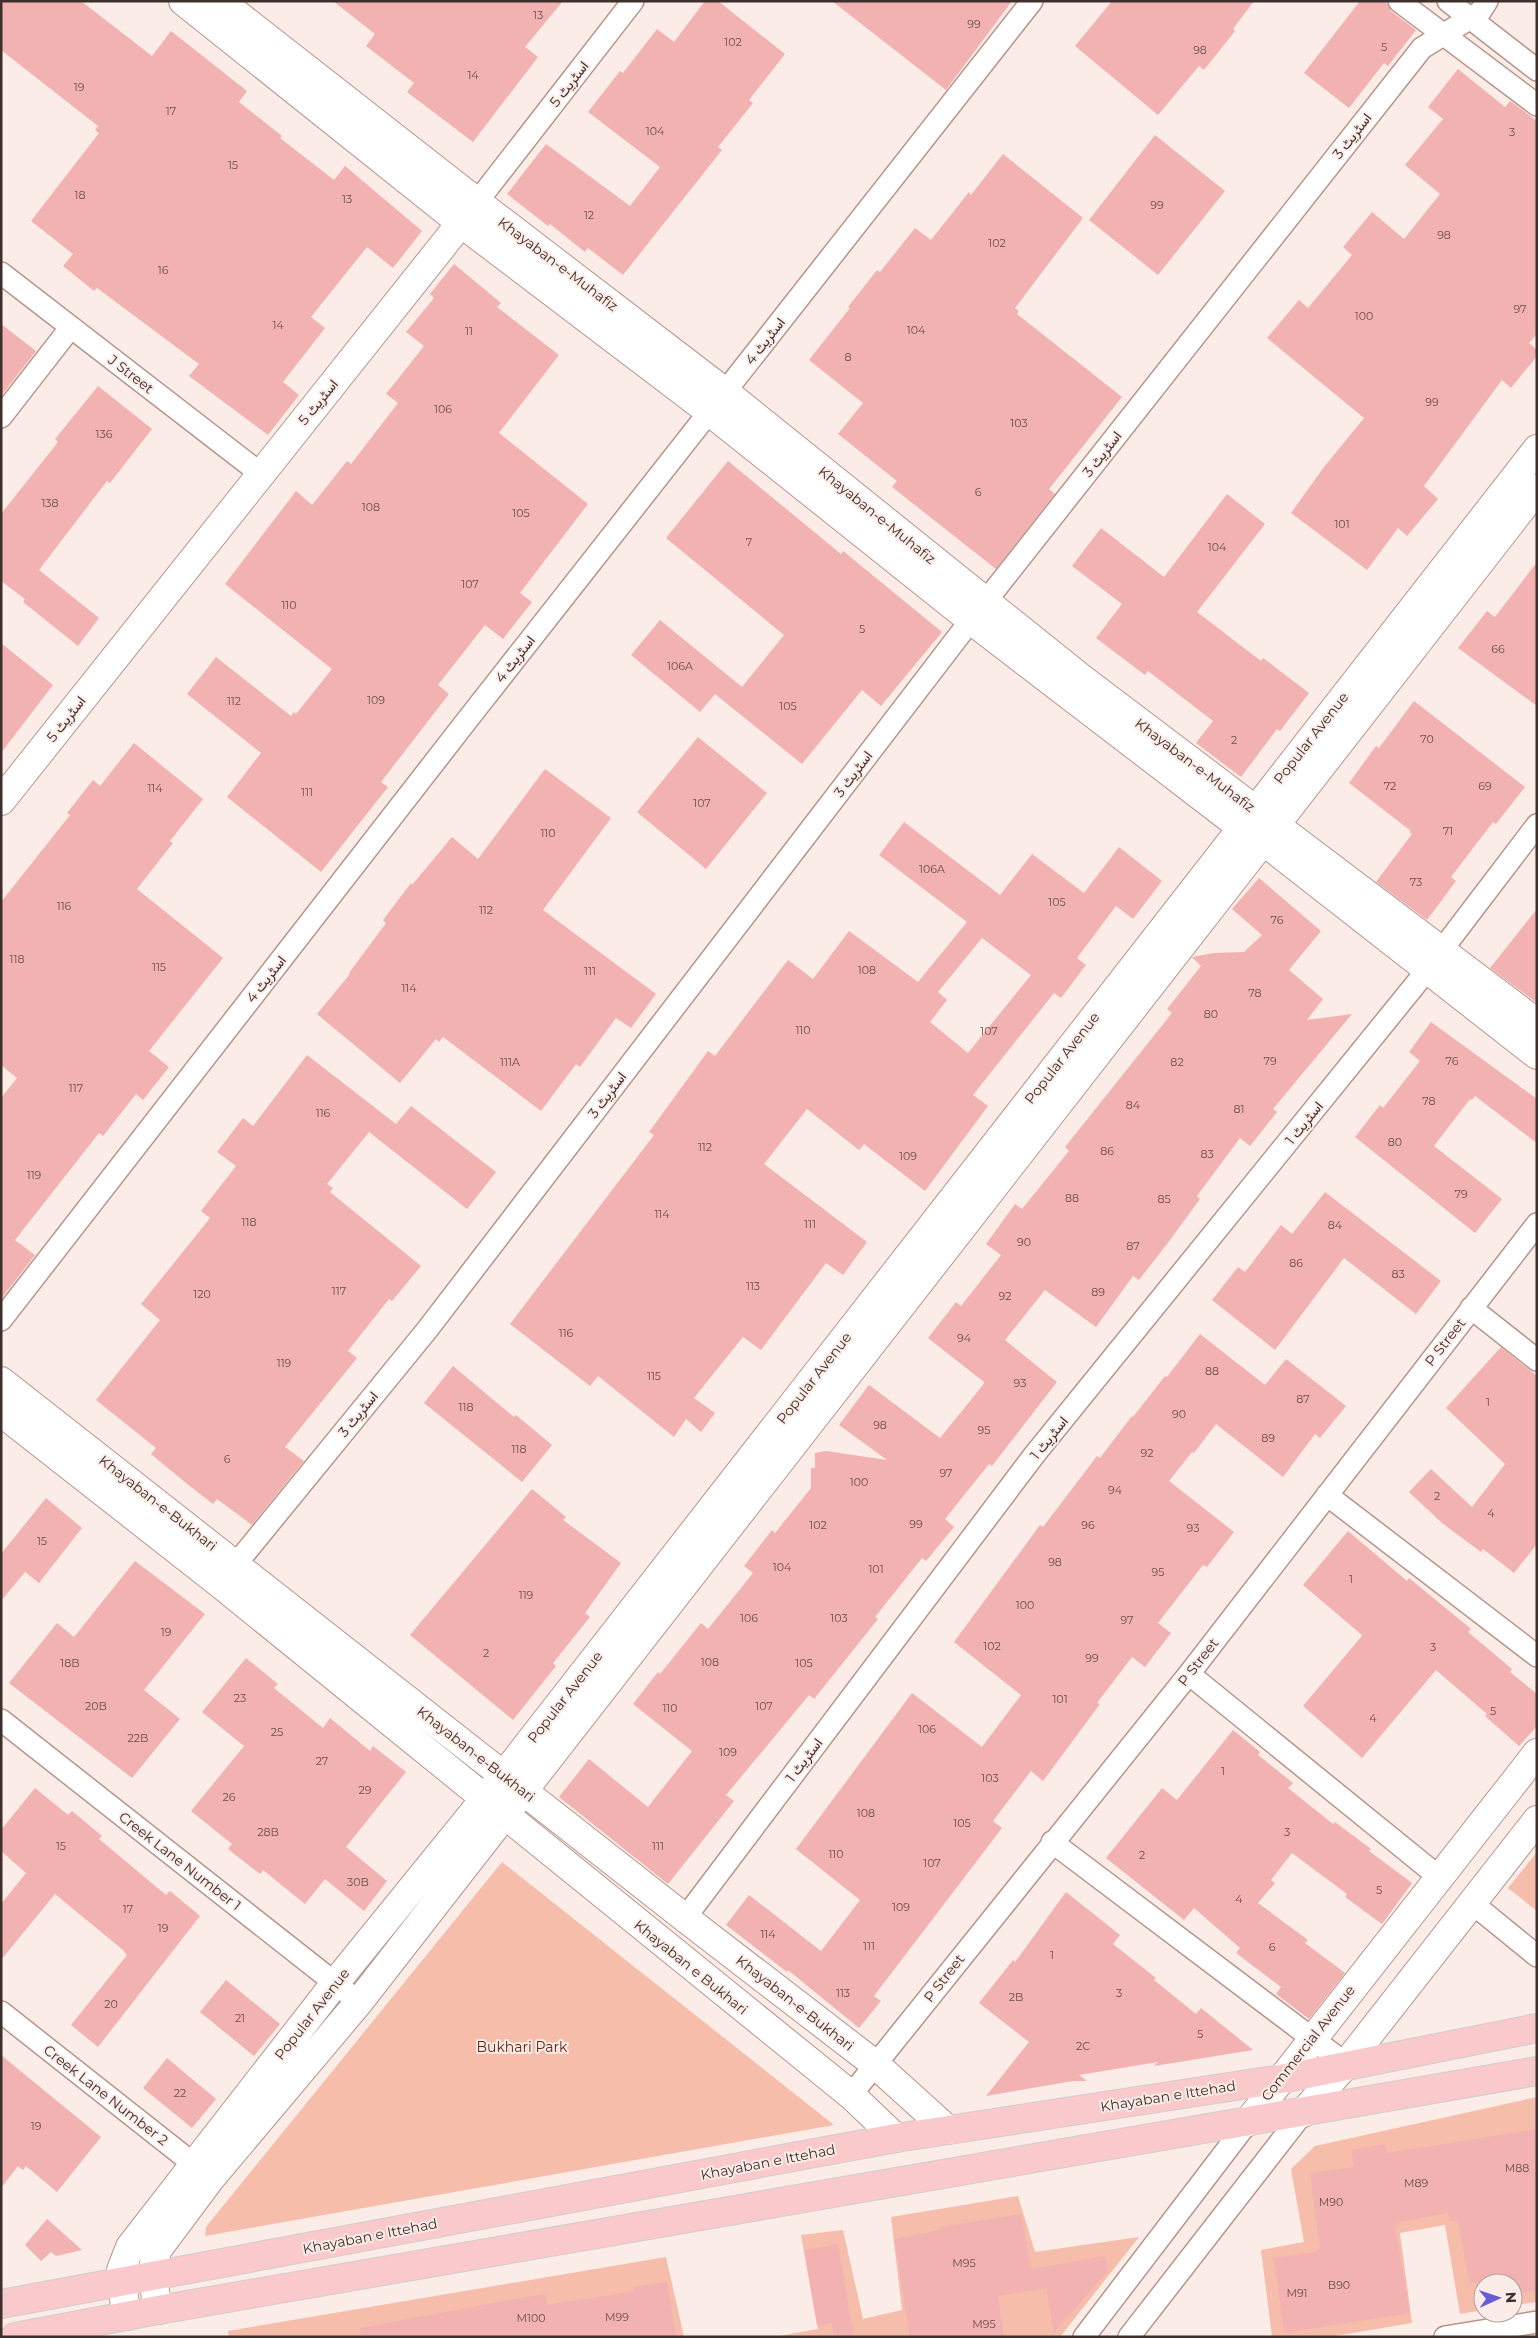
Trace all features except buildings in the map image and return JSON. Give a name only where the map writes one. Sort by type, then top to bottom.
[{"type":"main road","name":"Khayaban e Ittehad","points":[[1,2304],[896,2138],[1281,2079],[1537,2028]]},
{"type":"main road","points":[[15,2337],[158,2310],[1537,2071]]},
{"type":"street","name":"Khayaban-e-Muhafiz","points":[[183,1],[469,213],[717,402],[978,612],[1434,960],[1537,1023]]},
{"type":"street","name":"Khayaban-e-Muhafiz","points":[[220,1],[469,213]]},
{"type":"street","name":"اسٹریٹ 5","points":[[1,801],[469,213],[633,1]]},
{"type":"street","name":"اسٹریٹ 4","points":[[1,1320],[1032,1]]},
{"type":"street","points":[[1399,1],[1537,105]]},
{"type":"street","points":[[1448,1],[1537,70]]},
{"type":"street","name":"اسٹریٹ 3","points":[[236,1564],[427,1330],[978,612],[1422,48],[1441,34],[1480,12],[1487,1]]},
{"type":"street","name":"J Street","points":[[1,274],[261,474]]},
{"type":"street","points":[[1,417],[71,327]]},
{"type":"street","name":"Popular Avenue","points":[[158,2310],[152,2266],[158,2249],[202,2171],[336,1982],[514,1783],[1258,826],[1537,449]]},
{"type":"street","name":"Popular Avenue","points":[[1258,826],[1537,489]]},
{"type":"street","name":"اسٹریٹ 1","points":[[685,1918],[1036,1454],[1434,960],[1537,825]]},
{"type":"street","points":[[1434,960],[1537,1055]]},
{"type":"street","name":"P Street","points":[[851,2095],[1052,1842],[1189,1674],[1537,1224]]},
{"type":"street","points":[[1471,1308],[1537,1360]]},
{"type":"street","name":"Khayaban-e-Bukhari","points":[[1,1381],[685,1918],[876,2065],[948,2130]]},
{"type":"street","name":"Khayaban-e-Bukhari","points":[[1,1412],[220,1583],[494,1807]]},
{"type":"street","points":[[1327,1495],[1537,1656]]},
{"type":"street","points":[[1189,1674],[1440,1877]]},
{"type":"street","name":"Creek Lane Number 1","points":[[1,1720],[359,2002]]},
{"type":"street","name":"Commercial Avenue","points":[[1084,2337],[1312,2038],[1537,1753]]},
{"type":"street","name":"Popular Avenue","points":[[126,2316],[121,2270],[130,2247],[359,2002],[494,1807]]},
{"type":"street","name":"Khayaban e Bukhari","points":[[494,1807],[851,2095],[896,2138]]},
{"type":"street","points":[[1129,2337],[1303,2113],[1345,2066],[1537,1820]]},
{"type":"street","points":[[1052,1842],[1312,2038],[1345,2066]]},
{"type":"street","points":[[1472,1903],[1537,1956]]},
{"type":"street","name":"Creek Lane Number 2","points":[[1,2012],[202,2171]]},
{"type":"street","points":[[1445,2337],[1537,2322]]},
{"type":"green space","points":[[1537,1852],[1537,1911],[1508,1888]]},
{"type":"green space","name":"Bukhari Park","points":[[502,1862],[834,2125],[205,2236],[206,2227]]},
{"type":"green space","points":[[1537,2097],[1537,2302],[1523,2304],[1523,2273],[1473,2273],[1473,2312],[1460,2314],[1445,2225],[1400,2233],[1412,2323],[1329,2337],[1272,2337],[1261,2250],[1304,2242],[1291,2169],[1315,2146]]},
{"type":"green space","points":[[1018,2196],[1035,2252],[1139,2237],[1060,2337],[774,2337],[818,2329],[801,2235],[843,2230],[863,2319],[902,2310],[891,2217]]},
{"type":"green space","points":[[666,2257],[684,2337],[229,2337],[228,2331]]}]
